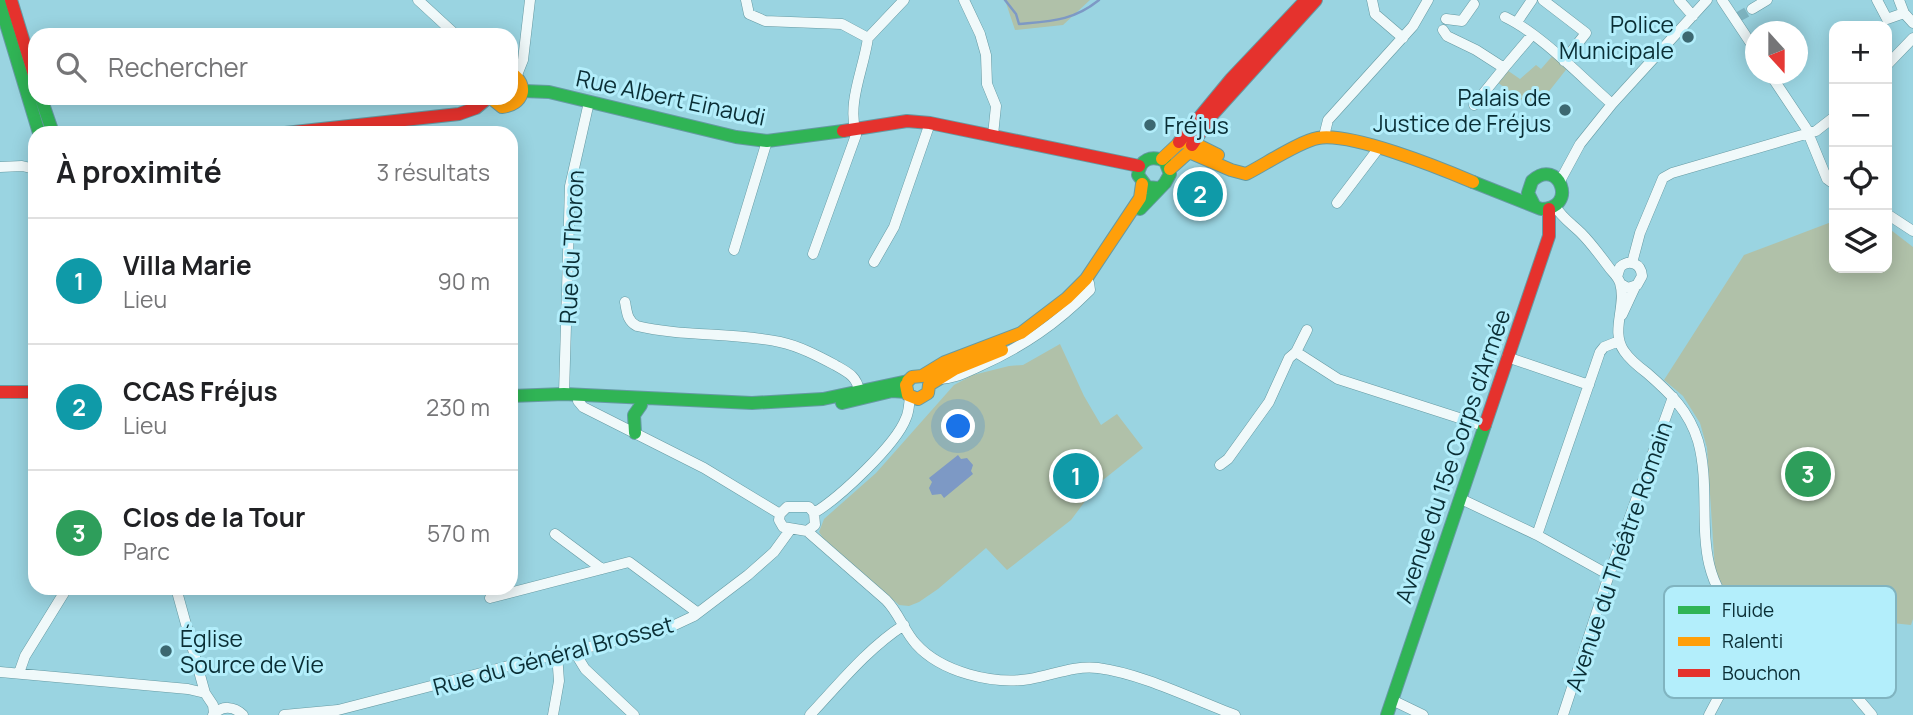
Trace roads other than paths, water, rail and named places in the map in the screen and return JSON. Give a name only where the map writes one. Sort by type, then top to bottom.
[{"type":"main road","points":[[10,0],[28,56]]},
{"type":"main road","points":[[908,390],[912,377],[930,380],[1018,342],[1066,306],[1110,256],[1145,201],[1166,183],[1166,164],[1184,133],[1305,0]]},
{"type":"main road","points":[[1166,164],[1192,146],[1213,114],[1316,0]]},
{"type":"main road","points":[[0,4],[28,99]]},
{"type":"main road","points":[[518,79],[524,91],[518,103]]},
{"type":"main road","name":"Rue Albert Einaudi","points":[[524,91],[549,92],[736,137],[766,141],[907,121],[993,135],[1139,166]]},
{"type":"main road","points":[[30,105],[36,126]]},
{"type":"main road","points":[[43,105],[50,126]]},
{"type":"main road","points":[[353,126],[459,114],[480,105]]},
{"type":"main road","points":[[496,105],[507,108],[514,105]]},
{"type":"main road","points":[[1192,146],[1244,169],[1260,164],[1302,139],[1325,132],[1340,133],[1433,160],[1520,194],[1531,199],[1541,209],[1552,208],[1563,194],[1560,181],[1549,174],[1542,174],[1531,182],[1531,199]]},
{"type":"main road","points":[[1179,142],[1188,139],[1192,146],[1206,157],[1235,172],[1246,174],[1321,137],[1335,136],[1429,164],[1517,201],[1531,199]]},
{"type":"main road","points":[[1158,188],[1142,184],[1138,176],[1139,166],[1148,158],[1166,164]]},
{"type":"main road","points":[[518,396],[564,394],[752,403],[823,399],[887,384],[908,390],[918,399],[925,396],[930,380],[945,362],[1021,333],[1067,298],[1086,279],[1140,198],[1142,184]]},
{"type":"main road","name":"Avenue du 15e Corps d'Armée","points":[[1387,715],[1550,229],[1552,208]]},
{"type":"main road","points":[[0,387],[28,386]]},
{"type":"main road","points":[[518,401],[794,408],[908,390]]},
{"type":"main road","points":[[0,392],[28,392]]},
{"type":"main road","points":[[635,433],[634,415],[641,405]]},
{"type":"street","points":[[418,0],[448,28]]},
{"type":"street","points":[[518,68],[523,61],[530,0]]},
{"type":"street","points":[[746,0],[749,14],[765,21],[842,24],[868,38]]},
{"type":"street","points":[[813,254],[856,135],[854,97],[868,38],[904,0]]},
{"type":"street","points":[[964,0],[980,34],[986,55],[987,84],[996,106],[993,135]]},
{"type":"street","points":[[1372,0],[1375,14],[1403,38]]},
{"type":"street","points":[[1325,132],[1328,120],[1403,38],[1428,0]]},
{"type":"street","points":[[1517,22],[1532,0]]},
{"type":"street","points":[[1543,0],[1586,33],[1563,61]]},
{"type":"street","points":[[1679,0],[1693,16]]},
{"type":"street","points":[[1560,181],[1580,144],[1612,104],[1707,0]]},
{"type":"street","points":[[1722,0],[1745,33]]},
{"type":"street","points":[[1752,9],[1767,0]]},
{"type":"street","points":[[1877,0],[1887,19],[1904,13]]},
{"type":"street","points":[[1899,0],[1904,13],[1913,23]]},
{"type":"street","points":[[1446,19],[1462,21],[1474,4]]},
{"type":"street","points":[[1505,17],[1517,22],[1612,104]]},
{"type":"street","points":[[1443,30],[1447,36],[1504,68]]},
{"type":"street","points":[[1474,104],[1532,35]]},
{"type":"street","points":[[1892,60],[1913,38]]},
{"type":"street","points":[[1776,84],[1808,134],[1829,180]]},
{"type":"street","name":"Rue du Thoron","points":[[564,394],[570,186],[589,102]]},
{"type":"street","points":[[1717,586],[1712,577],[1706,546],[1699,444],[1685,410],[1625,354],[1619,341],[1618,271],[1627,264],[1663,178],[1672,173],[1808,134],[1829,122]]},
{"type":"street","points":[[874,262],[894,227],[930,123]]},
{"type":"street","points":[[734,250],[766,141]]},
{"type":"street","points":[[1336,203],[1378,149]]},
{"type":"street","points":[[0,167],[28,167]]},
{"type":"street","points":[[1552,208],[1579,231],[1601,255],[1619,281],[1628,288],[1634,287]]},
{"type":"street","points":[[1892,217],[1913,231]]},
{"type":"street","points":[[1550,229],[1567,222]]},
{"type":"street","points":[[1601,255],[1638,266],[1642,272],[1642,280],[1634,287],[1620,320]]},
{"type":"street","points":[[625,302],[628,317],[636,326],[761,338],[784,343],[846,371],[855,378],[859,391]]},
{"type":"street","points":[[1220,465],[1228,459],[1269,402],[1289,358],[1296,352],[1307,330]]},
{"type":"street","points":[[1536,535],[1601,349],[1619,341]]},
{"type":"street","points":[[1296,352],[1338,379],[1484,426]]},
{"type":"street","points":[[1507,357],[1589,385]]},
{"type":"street","points":[[814,513],[878,457],[897,436],[907,418],[908,390]]},
{"type":"street","name":"Avenue du Théâtre Romain","points":[[1563,715],[1609,575],[1673,397]]},
{"type":"street","points":[[578,401],[583,407],[704,468],[780,513]]},
{"type":"street","points":[[1461,499],[1536,535],[1609,575]]},
{"type":"street","points":[[780,513],[787,507],[809,507],[814,513],[815,525],[807,531]]},
{"type":"street","points":[[780,513],[781,524],[790,530],[807,531],[891,605],[915,643],[946,667],[1019,680],[1079,667],[1097,668],[1139,679],[1235,715]]},
{"type":"street","name":"Rue du Général Brosset","points":[[284,715],[347,708],[664,629],[698,613],[774,552],[790,530]]},
{"type":"street","points":[[555,534],[602,569]]},
{"type":"street","points":[[518,591],[629,562],[698,613]]},
{"type":"street","points":[[19,673],[25,656],[63,595]]},
{"type":"street","points":[[178,595],[205,693],[213,705],[214,714],[227,707],[236,709],[243,715]]},
{"type":"street","points":[[490,598],[502,595]]},
{"type":"street","points":[[810,715],[848,674],[904,625]]},
{"type":"street","points":[[574,651],[586,669],[634,715]]},
{"type":"street","points":[[553,715],[559,681],[557,654]]},
{"type":"street","points":[[0,672],[188,689],[205,693]]},
{"type":"street","points":[[1709,715],[1718,698]]},
{"type":"street","points":[[1858,698],[1872,715]]},
{"type":"street","points":[[1392,700],[1423,715]]},
{"type":"water","points":[[958,455],[961,459],[967,458],[973,465],[973,474],[944,498],[941,494],[932,495],[929,488],[932,482],[929,478]]},
{"type":"waterway","points":[[1005,0],[1016,14],[1019,24],[1071,16],[1099,0]]},
{"type":"tunnel","points":[[1738,17],[1752,9]]},
{"type":"place","name":"Police Municipale","points":[[1688,37]]},
{"type":"place","name":"Palais de Justice de Fréjus","points":[[1565,110]]},
{"type":"place","name":"Fréjus","points":[[1150,125]]},
{"type":"place","name":"CCAS Fréjus","points":[[1200,194]]},
{"type":"place","name":"Clos de la Tour","points":[[1808,474]]},
{"type":"place","name":"Villa Marie","points":[[1076,476]]},
{"type":"place","name":"Église Source de Vie","points":[[166,651]]}]
